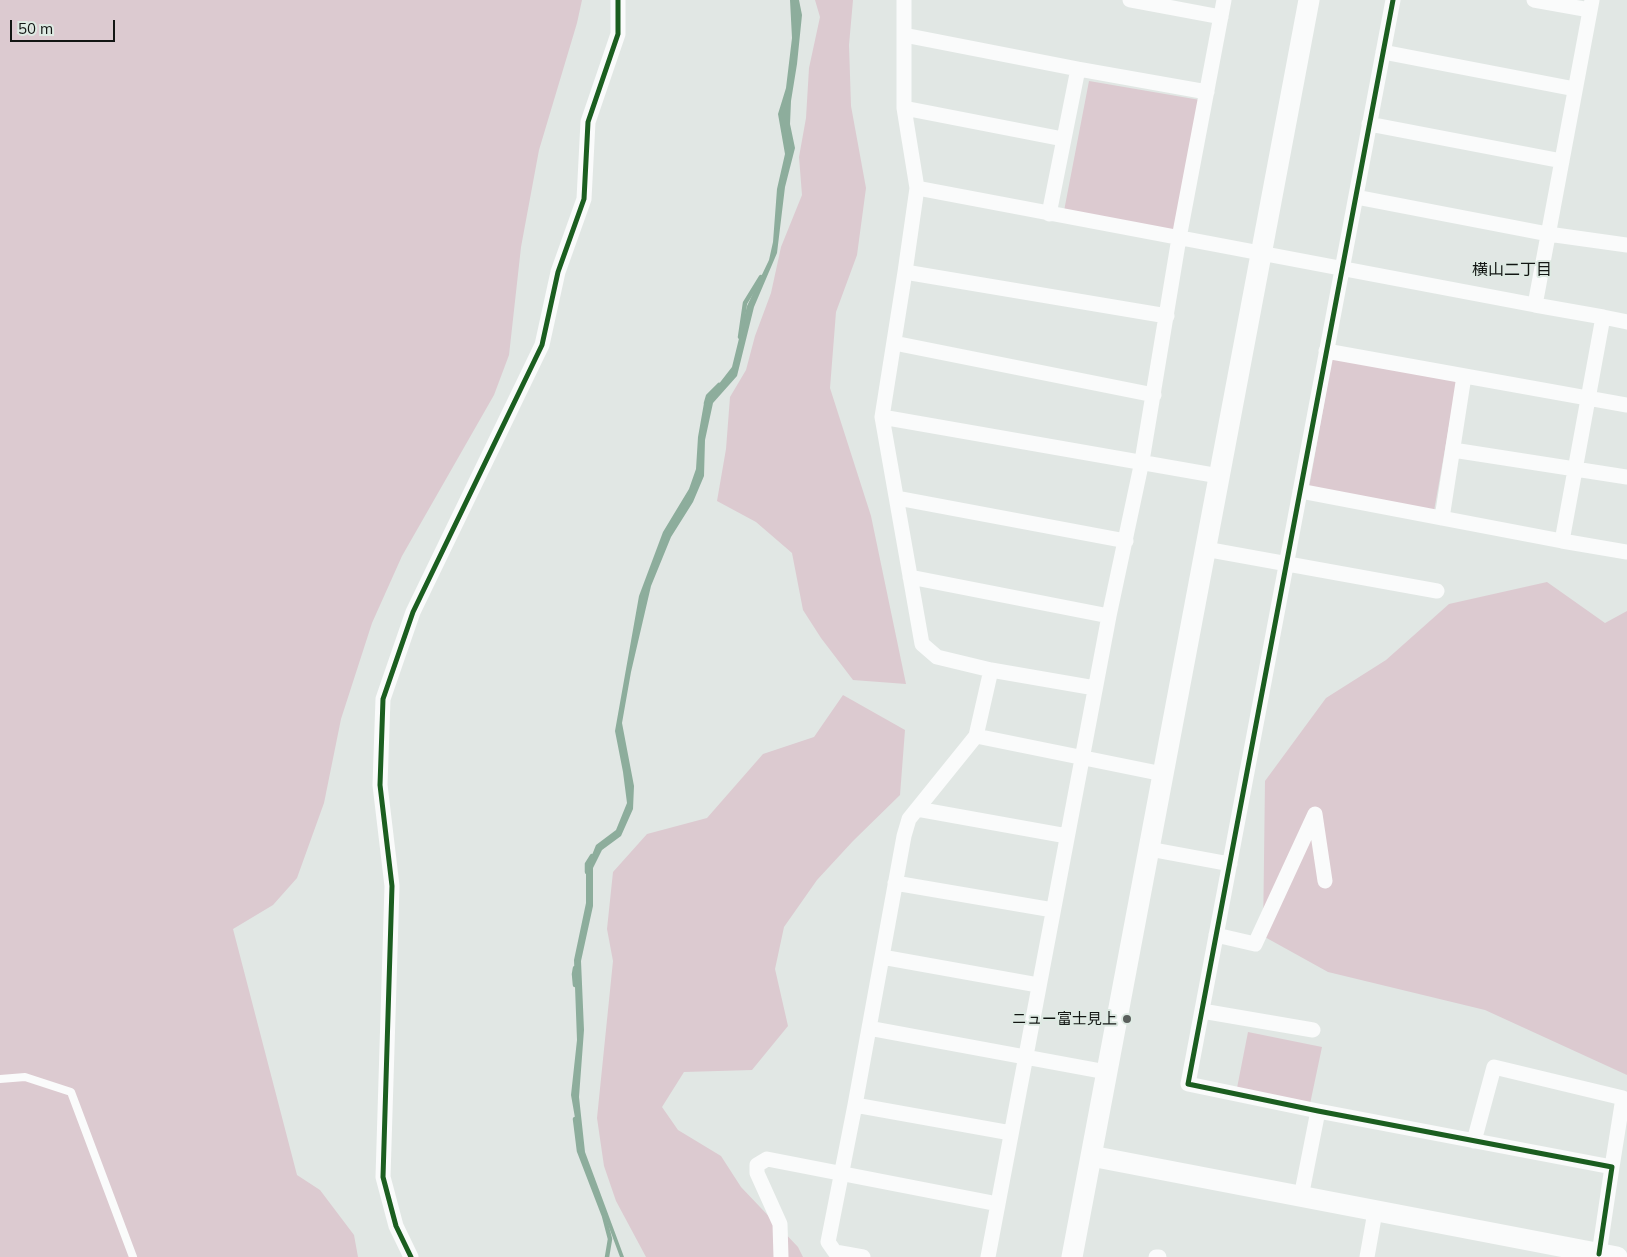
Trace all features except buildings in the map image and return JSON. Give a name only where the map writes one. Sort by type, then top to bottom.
[{"type":"street","points":[[411,1257],[396,1226],[383,1177],[392,886],[380,785],[383,699],[413,612],[542,345],[558,272],[584,199],[588,122],[618,34],[618,0]]},
{"type":"street","points":[[904,0],[904,108],[917,188],[882,417],[922,644],[937,657],[991,670],[1095,688]]},
{"type":"street","points":[[1130,0],[1221,17]]},
{"type":"street","points":[[988,1257],[1095,688],[1142,461],[1179,238],[1224,0]]},
{"type":"street","points":[[1072,1257],[1309,0]]},
{"type":"street","points":[[1392,0],[1188,1084],[1318,1111],[1612,1167]]},
{"type":"street","points":[[1534,0],[1591,5],[1535,304]]},
{"type":"street","points":[[904,35],[1206,92]]},
{"type":"street","points":[[1383,52],[1575,89]]},
{"type":"street","points":[[1049,214],[1078,69]]},
{"type":"street","points":[[904,108],[1063,139]]},
{"type":"street","points":[[1369,124],[1562,161]]},
{"type":"street","points":[[917,188],[1627,322]]},
{"type":"street","points":[[1356,197],[1548,234],[1627,246]]},
{"type":"street","points":[[905,272],[1167,316]]},
{"type":"street","points":[[1562,541],[1603,317]]},
{"type":"street","points":[[894,343],[1154,395]]},
{"type":"street","points":[[1326,351],[1627,405]]},
{"type":"street","points":[[1442,518],[1464,376]]},
{"type":"street","points":[[882,417],[1219,476]]},
{"type":"street","points":[[1453,450],[1627,477]]},
{"type":"street","points":[[1300,491],[1627,552]]},
{"type":"street","points":[[896,498],[1126,541]]},
{"type":"street","points":[[1206,549],[1437,591]]},
{"type":"street","points":[[910,577],[1109,616]]},
{"type":"street","points":[[863,1257],[835,1252],[828,1242],[904,836],[909,818],[976,736],[991,670]]},
{"type":"street","points":[[976,736],[1163,774]]},
{"type":"street","points":[[917,809],[1067,836]]},
{"type":"street","points":[[1216,936],[1255,944],[1315,814],[1326,881]]},
{"type":"street","points":[[1149,849],[1230,864]]},
{"type":"street","points":[[895,883],[1053,910]]},
{"type":"street","points":[[882,957],[1038,985]]},
{"type":"street","points":[[1202,1011],[1313,1030]]},
{"type":"street","points":[[869,1028],[1107,1072]]},
{"type":"street","points":[[1092,1156],[1608,1255],[1612,1167],[1623,1098],[1494,1067],[1474,1141]]},
{"type":"street","points":[[855,1105],[1011,1133]]},
{"type":"street","points":[[1300,1197],[1318,1111]]},
{"type":"street","points":[[781,1257],[780,1224],[756,1173],[757,1165],[766,1159],[998,1204]]},
{"type":"street","points":[[1367,1257],[1376,1212]]},
{"type":"lane","points":[[0,1079],[24,1077],[71,1092],[133,1257]]},
{"type":"shaded area","points":[[0,0],[582,0],[577,23],[539,150],[521,247],[509,355],[494,395],[402,556],[372,623],[341,719],[324,803],[297,878],[273,905],[233,929],[297,1175],[320,1190],[354,1235],[358,1257],[0,1257]]},
{"type":"shaded area","points":[[790,0],[799,0],[802,15],[791,101],[790,124],[795,148],[785,187],[777,253],[754,307],[737,376],[713,403],[705,440],[704,476],[693,502],[671,537],[651,586],[631,672],[622,723],[634,786],[633,809],[621,836],[602,850],[593,868],[593,906],[581,961],[584,1030],[579,1097],[585,1152],[624,1257],[620,1257],[581,1152],[571,1095],[577,1040],[574,960],[586,903],[586,870],[596,845],[616,830],[627,803],[615,731],[639,596],[663,532],[689,489],[696,469],[698,437],[704,403],[732,367],[747,306],[769,260],[773,242],[777,189],[785,154],[778,114],[786,88],[792,38]]},
{"type":"shaded area","points":[[815,0],[853,0],[849,45],[851,106],[866,188],[857,255],[836,312],[830,388],[871,516],[906,684],[853,680],[821,638],[803,610],[792,553],[756,522],[717,501],[726,449],[730,397],[746,370],[755,336],[771,293],[781,247],[802,195],[799,157],[806,118],[809,68],[820,17]]},
{"type":"shaded area","points":[[1089,81],[1200,100],[1176,232],[1064,211]]},
{"type":"shaded area","points":[[1332,359],[1457,381],[1434,511],[1309,488]]},
{"type":"shaded area","points":[[1547,582],[1605,623],[1627,611],[1627,1075],[1485,1010],[1328,972],[1263,936],[1265,781],[1326,698],[1386,660],[1449,604]]},
{"type":"shaded area","points":[[843,695],[905,730],[900,795],[817,880],[784,927],[775,969],[788,1026],[752,1070],[684,1072],[662,1107],[678,1130],[721,1156],[741,1187],[798,1247],[803,1257],[646,1257],[616,1201],[604,1166],[597,1118],[613,961],[607,929],[613,872],[647,834],[707,818],[763,754],[814,737]]},
{"type":"shaded area","points":[[1248,1032],[1322,1047],[1310,1104],[1237,1088]]},
{"type":"waterway","points":[[740,337],[745,303],[761,277]]},
{"type":"waterway","points":[[706,403],[708,396],[719,385]]},
{"type":"waterway","points":[[587,872],[587,864],[592,856]]},
{"type":"waterway","points":[[575,968],[575,985]]},
{"type":"waterway","points":[[575,1119],[579,1151],[604,1216],[610,1239],[607,1257]]},
{"type":"cycle path","points":[[411,1257],[396,1226],[383,1177],[392,886],[380,785],[383,699],[413,612],[542,345],[558,272],[584,199],[588,122],[618,34],[618,0]]},
{"type":"cycle path","points":[[1393,0],[1188,1084],[1318,1111],[1612,1167],[1599,1254]]},
{"type":"place","name":"ニュー富士見上","points":[[1127,1019]]},
{"type":"district","name":"横山二丁目","points":[[1512,270]]}]
